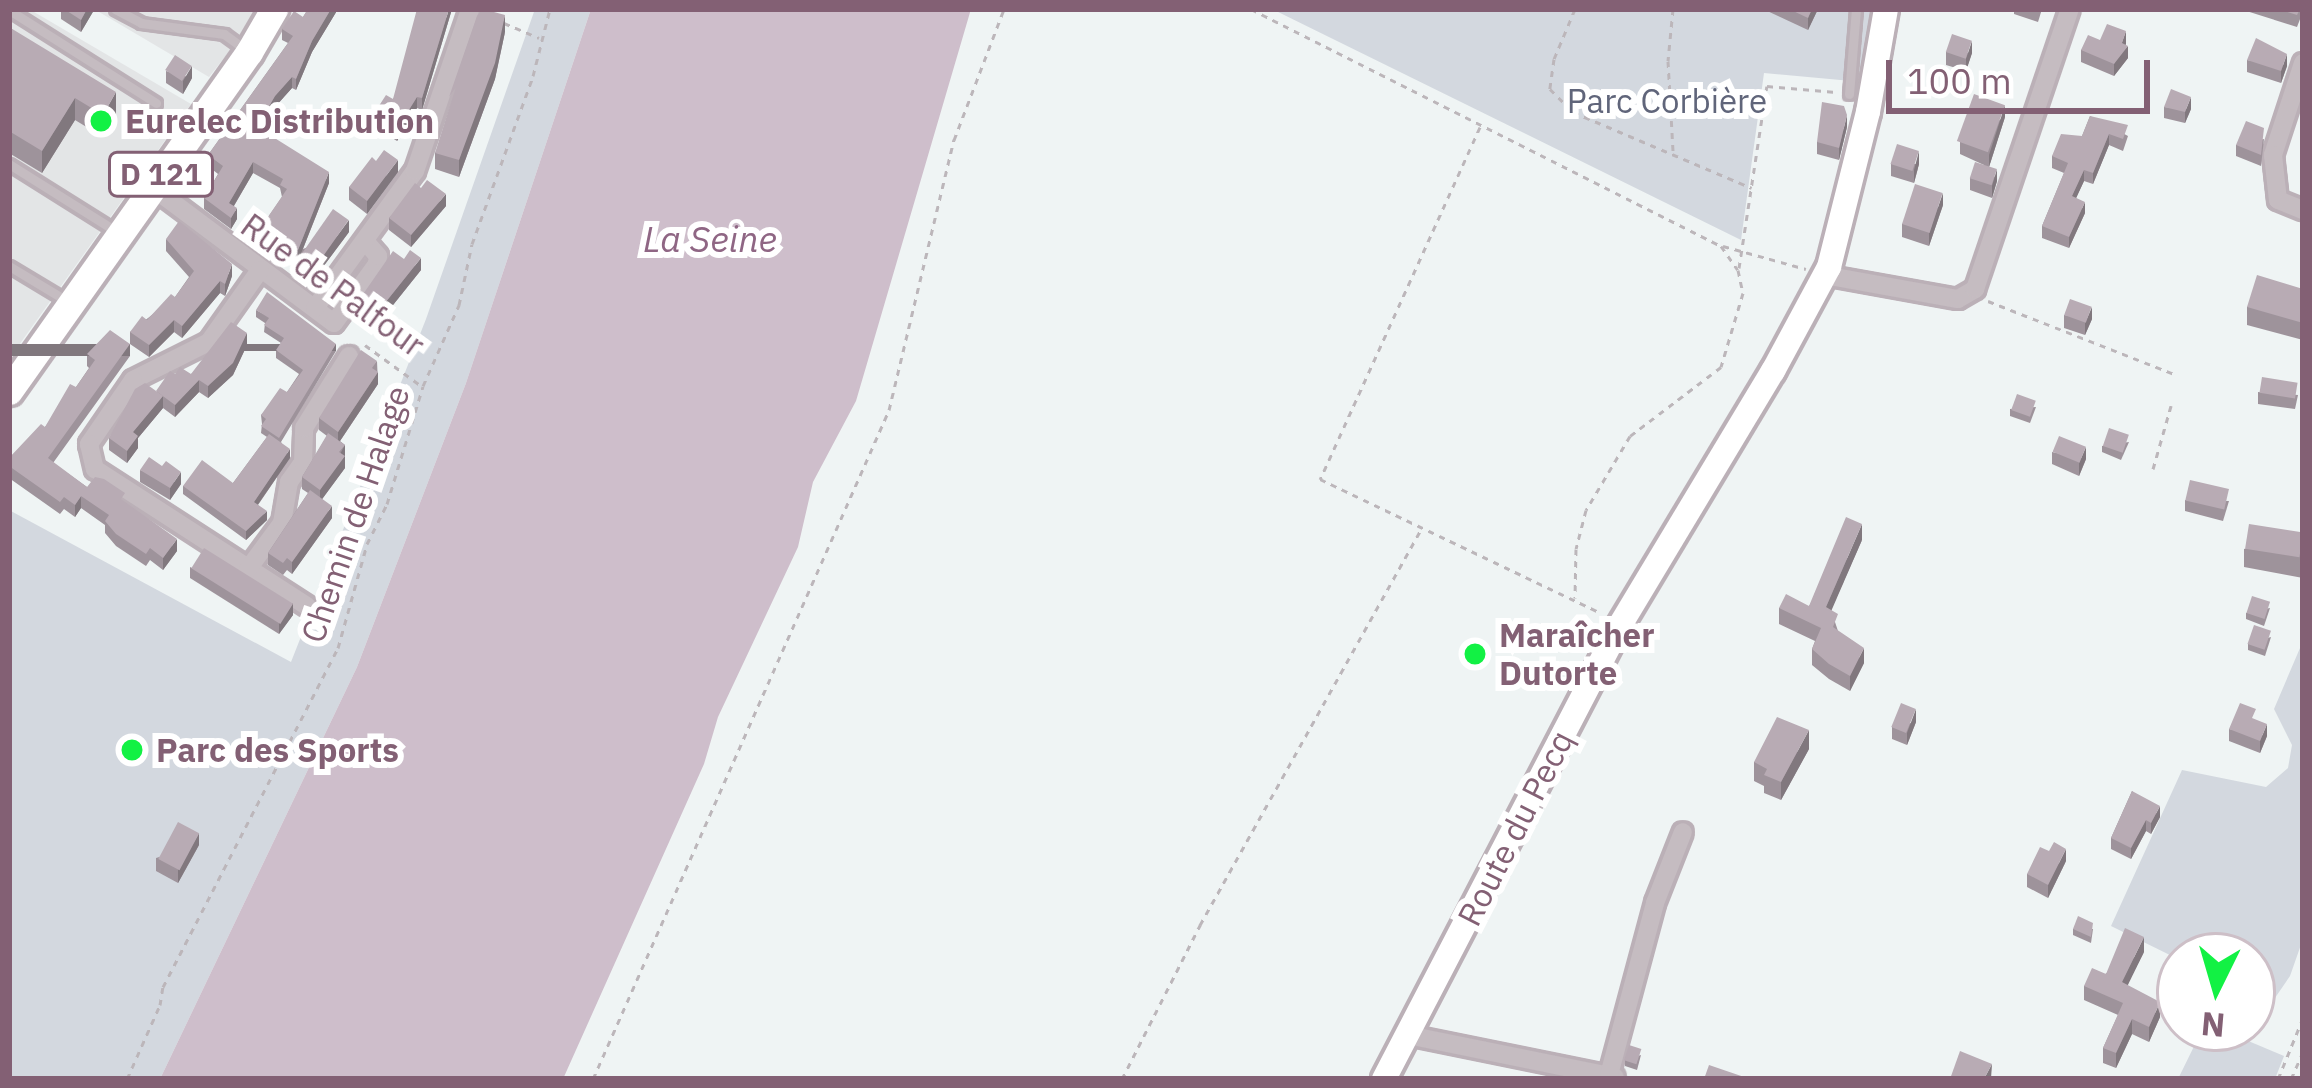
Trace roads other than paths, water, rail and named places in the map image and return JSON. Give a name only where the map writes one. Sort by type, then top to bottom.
[{"type":"main road","name":"D 121","points":[[9,391],[249,52],[274,9]]},
{"type":"main road","name":"Route du Pecq","points":[[1384,1079],[1619,627],[1773,371],[1826,271],[1868,112],[1886,9]]},
{"type":"main road","name":"D 121","points":[[9,374],[44,338]]},
{"type":"street","points":[[315,308],[415,171],[470,9]]},
{"type":"street","points":[[1826,271],[1958,299],[1969,294],[1978,281],[2070,9]]},
{"type":"street","points":[[2303,63],[2277,130],[2273,155],[2278,200],[2303,210]]},
{"type":"street","name":"Rue de Palfour","points":[[152,187],[334,323],[377,264],[374,249],[365,241]]},
{"type":"street","points":[[260,269],[209,342],[133,380],[89,444],[95,469],[307,606]]},
{"type":"street","points":[[248,569],[282,523],[289,482],[303,462],[304,428],[349,356]]},
{"type":"street","points":[[1408,1036],[1614,1077],[1655,903],[1683,832]]},
{"type":"lane","points":[[115,9],[141,23],[224,34],[249,52]]},
{"type":"lane","points":[[134,9],[141,23]]},
{"type":"lane","points":[[1850,94],[1856,9]]},
{"type":"lane","points":[[9,10],[156,103]]},
{"type":"lane","points":[[9,164],[119,232]]},
{"type":"lane","points":[[9,266],[69,302]]},
{"type":"water","name":"La Seine","points":[[591,9],[971,9],[856,401],[813,482],[798,547],[718,717],[704,764],[563,1079],[160,1079],[357,667],[466,383]]},
{"type":"place","name":"Eurelec Distribution","points":[[101,121]]},
{"type":"place","name":"Maraîcher Dutorte","points":[[1475,654]]},
{"type":"place","name":"Parc des Sports","points":[[132,750]]},
{"type":"park label","name":"Parc Corbière","points":[[1667,101]]}]
